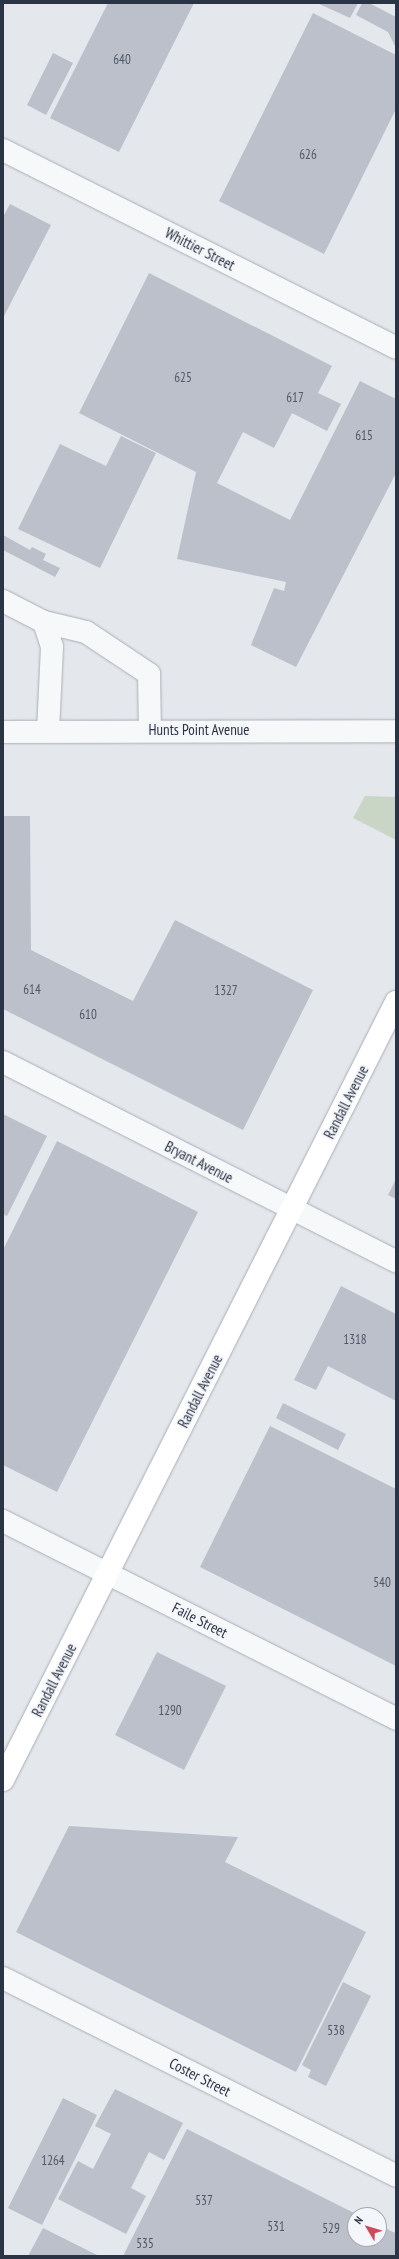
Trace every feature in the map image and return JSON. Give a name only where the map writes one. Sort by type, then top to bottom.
[{"type":"main road","name":"Randall Avenue","points":[[3,1780],[396,1002]]},
{"type":"street","name":"Whittier Street","points":[[3,150],[396,348]]},
{"type":"street","points":[[3,601],[44,622],[86,632],[149,674],[150,730]]},
{"type":"street","points":[[44,622],[52,648],[48,731]]},
{"type":"street","name":"Hunts Point Avenue","points":[[3,732],[150,730],[396,731]]},
{"type":"street","name":"Bryant Avenue","points":[[3,1062],[396,1261]]},
{"type":"street","name":"Faile Street","points":[[3,1521],[396,1719]]},
{"type":"street","name":"Coster Street","points":[[3,1978],[396,2176]]},
{"type":"green space","points":[[365,796],[396,797],[396,840],[353,818]]},
{"type":"building","points":[[108,3],[194,3],[119,152],[50,118]]},
{"type":"building","points":[[317,3],[358,3],[350,18]]},
{"type":"building","points":[[362,3],[369,3],[396,17],[396,48],[388,32],[356,15]]},
{"type":"building","points":[[313,13],[396,55],[396,109],[324,254],[219,201]]},
{"type":"building","points":[[53,53],[73,63],[46,115],[27,105]]},
{"type":"building","points":[[10,204],[51,225],[3,318],[3,217]]},
{"type":"building","points":[[149,273],[332,366],[318,393],[341,404],[327,431],[292,413],[274,448],[243,432],[217,483],[290,520],[360,381],[396,399],[396,473],[296,667],[251,645],[274,588],[284,591],[286,582],[177,559],[196,472],[79,413]]},
{"type":"building","points":[[121,436],[156,453],[100,568],[18,529],[60,444],[106,466]]},
{"type":"building","points":[[3,535],[30,550],[32,547],[46,554],[43,560],[60,568],[55,577],[3,550]]},
{"type":"building","points":[[3,816],[30,816],[31,950],[133,1001],[175,920],[313,990],[243,1130],[3,1009]]},
{"type":"building","points":[[3,1114],[47,1136],[7,1216],[3,1214]]},
{"type":"building","points":[[57,1141],[198,1212],[57,1492],[3,1465],[3,1250]]},
{"type":"building","points":[[396,1179],[396,1199],[388,1195]]},
{"type":"building","points":[[341,1286],[396,1314],[396,1401],[328,1366],[316,1390],[294,1380]]},
{"type":"building","points":[[283,1403],[346,1434],[338,1450],[276,1418]]},
{"type":"building","points":[[270,1426],[396,1489],[396,1666],[200,1567]]},
{"type":"building","points":[[157,1652],[226,1686],[184,1770],[115,1735]]},
{"type":"building","points":[[69,1826],[238,1837],[225,1862],[366,1932],[296,2072],[16,1932]]},
{"type":"building","points":[[343,1982],[371,1996],[326,2086],[308,2077],[311,2070],[302,2065]]},
{"type":"building","points":[[115,2089],[183,2123],[164,2160],[149,2152],[131,2188],[146,2196],[126,2234],[58,2199],[78,2161],[93,2169],[111,2134],[95,2126]]},
{"type":"building","points":[[63,2098],[97,2115],[42,2225],[8,2208]]},
{"type":"building","points":[[187,2129],[347,2209],[347,2247],[387,2247],[387,2229],[395,2233],[396,2231],[396,2256],[123,2256]]},
{"type":"building","points":[[43,2228],[99,2256],[28,2256]]}]
